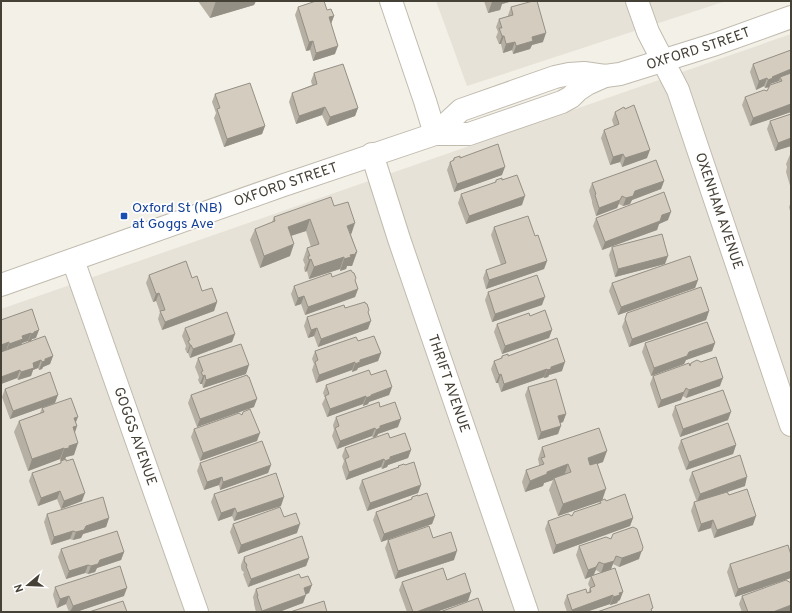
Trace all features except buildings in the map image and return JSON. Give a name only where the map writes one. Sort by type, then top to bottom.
[{"type":"street","points":[[391,1],[425,101],[434,134]]},
{"type":"street","name":"OXENHAM AVENUE","points":[[637,1],[648,32],[678,90],[791,425]]},
{"type":"street","name":"OXFORD STREET","points":[[1,285],[372,154],[434,134],[461,110],[555,77],[584,73],[605,76],[620,74],[716,44],[791,17]]},
{"type":"street","name":"THRIFT AVENUE","points":[[372,154],[399,239],[527,612]]},
{"type":"street","name":"GOGGS AVENUE","points":[[73,260],[197,612]]},
{"type":"shaded area","points":[[436,1],[726,1],[467,86]]},
{"type":"shaded area","points":[[791,34],[791,612],[1,612],[1,309]]},
{"type":"place","name":"Oxford St (NB) at Goggs Ave","points":[[124,216]]}]
